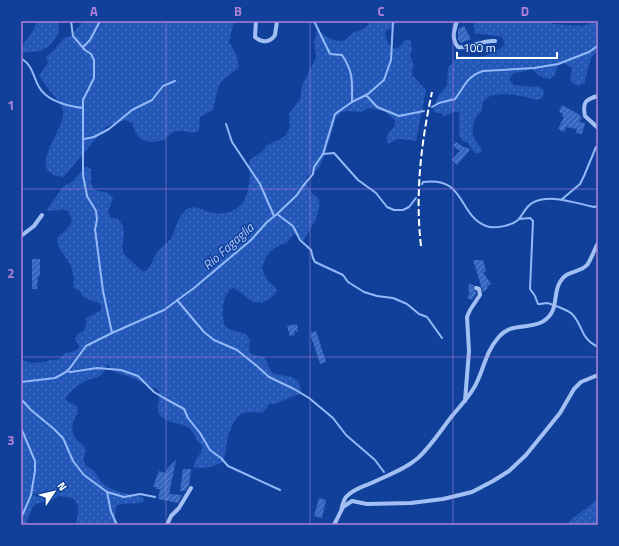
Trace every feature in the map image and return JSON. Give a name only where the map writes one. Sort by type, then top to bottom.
[{"type":"street","points":[[256,21],[255,38],[263,42],[274,38],[277,21]]},
{"type":"street","points":[[457,21],[454,32],[454,42],[458,47],[463,48],[486,40],[494,41]]},
{"type":"street","points":[[598,96],[587,100],[584,103],[584,108],[585,116],[598,128]]},
{"type":"street","points":[[21,236],[34,226],[42,215]]},
{"type":"street","points":[[341,511],[344,501],[351,493],[405,467],[418,458],[465,401],[477,383],[491,347],[498,337],[514,327],[534,325],[543,322],[551,314],[555,306],[557,287],[562,279],[570,273],[586,267],[589,264],[598,243]]},
{"type":"street","points":[[465,401],[469,351],[468,317],[470,310],[480,295],[479,289],[476,288]]},
{"type":"street","points":[[334,525],[343,507],[352,501],[367,504],[411,503],[443,499],[472,492],[493,481],[509,471],[526,455],[560,413],[574,389],[581,382],[598,375]]},
{"type":"street","points":[[167,525],[171,516],[179,508],[191,488]]},
{"type":"shaded area","points":[[36,21],[58,21],[59,32],[49,46],[40,51],[21,53],[24,43],[34,29]]},
{"type":"shaded area","points":[[83,21],[234,21],[229,42],[236,54],[239,67],[221,82],[213,110],[200,117],[199,131],[193,133],[176,131],[165,139],[155,142],[148,141],[139,137],[132,123],[125,120],[108,126],[103,130],[63,177],[51,174],[46,167],[46,159],[49,149],[59,129],[63,111],[62,107],[39,75],[48,63],[46,57],[64,38],[71,36]]},
{"type":"shaded area","points":[[370,21],[400,21],[386,31],[385,34],[388,44],[394,49],[398,48],[405,40],[409,40],[411,42],[412,49],[410,56],[414,65],[412,75],[426,90],[416,141],[397,139],[388,144],[387,136],[395,125],[395,120],[384,111],[368,108],[362,112],[341,112],[336,118],[324,157],[318,169],[306,178],[310,190],[319,201],[318,213],[312,227],[302,243],[300,236],[297,234],[293,235],[287,243],[273,249],[266,257],[263,265],[262,269],[268,281],[276,288],[277,291],[268,300],[257,302],[249,299],[233,288],[226,295],[224,300],[223,318],[226,327],[246,334],[250,340],[249,351],[251,354],[264,357],[274,374],[292,377],[298,381],[302,393],[274,404],[269,404],[263,413],[250,412],[239,415],[228,435],[224,461],[209,467],[198,468],[194,467],[194,464],[202,450],[202,446],[196,439],[193,432],[184,425],[167,420],[159,414],[158,390],[112,370],[108,364],[99,376],[87,380],[81,384],[65,399],[77,406],[78,413],[73,423],[72,431],[75,438],[83,445],[86,451],[83,459],[86,466],[96,473],[106,486],[124,493],[143,497],[144,501],[116,506],[115,518],[119,525],[76,525],[78,508],[76,502],[73,498],[59,496],[49,502],[35,504],[26,524],[21,525],[21,360],[31,363],[45,362],[60,359],[64,354],[78,350],[79,346],[75,339],[77,335],[85,329],[86,318],[100,311],[102,308],[100,304],[83,297],[79,290],[73,288],[74,279],[71,265],[59,248],[57,238],[72,222],[71,216],[66,210],[47,210],[53,201],[63,187],[73,181],[85,167],[91,169],[91,183],[94,190],[108,193],[113,198],[108,212],[111,218],[118,219],[122,224],[124,232],[122,247],[123,252],[144,272],[147,270],[159,250],[172,237],[180,218],[187,209],[194,207],[212,213],[224,213],[234,210],[245,199],[250,176],[248,166],[251,159],[263,151],[267,145],[281,139],[286,135],[290,127],[289,113],[301,98],[303,84],[316,57],[314,42],[317,30],[330,39],[341,41],[364,28]]},
{"type":"shaded area","points":[[473,21],[550,21],[552,24],[582,26],[598,21],[598,50],[591,58],[585,83],[578,86],[572,83],[570,80],[572,69],[570,66],[563,63],[557,67],[555,74],[551,78],[543,77],[531,69],[514,73],[509,79],[514,85],[531,87],[538,86],[544,90],[543,97],[537,100],[517,95],[501,94],[487,98],[483,102],[482,111],[476,117],[473,124],[473,136],[482,152],[479,153],[475,153],[467,142],[464,142],[459,136],[459,112],[453,112],[443,117],[442,113],[433,111],[438,96],[447,85],[448,68],[455,60],[461,56],[479,57],[487,55],[500,49],[505,44],[502,37],[475,34]]},
{"type":"shaded area","points":[[598,497],[598,525],[567,525],[573,518],[591,505]]},
{"type":"building","points":[[464,26],[471,39],[461,43],[458,40],[458,29]]},
{"type":"building","points":[[562,105],[582,117],[579,122],[585,123],[582,134],[576,133],[577,129],[566,127],[564,132],[558,129],[564,117],[562,116],[563,114],[559,112]]},
{"type":"building","points":[[456,142],[470,150],[457,165],[452,160],[460,151],[453,146]]},
{"type":"building","points":[[32,259],[40,259],[40,276],[38,276],[37,289],[32,289]]},
{"type":"building","points":[[473,260],[483,260],[486,271],[483,272],[491,284],[487,286],[488,288],[483,292]]},
{"type":"building","points":[[469,284],[474,285],[473,289],[476,292],[472,300],[467,298],[470,292],[468,291]]},
{"type":"building","points":[[297,324],[298,332],[294,331],[295,335],[290,336],[287,326]]},
{"type":"building","points":[[316,331],[326,362],[320,364],[310,333]]},
{"type":"building","points":[[176,460],[169,494],[182,495],[178,503],[158,499],[160,489],[153,487],[159,471],[165,473]]},
{"type":"building","points":[[183,469],[191,469],[189,485],[185,491],[180,491]]},
{"type":"building","points":[[319,498],[326,500],[322,518],[314,516]]},
{"type":"waterway","points":[[71,21],[73,36],[85,50],[91,54],[94,60],[94,78],[83,100],[83,175],[87,196],[96,211],[97,220],[95,229],[103,291],[112,333]]},
{"type":"waterway","points":[[83,47],[90,40],[100,21]]},
{"type":"waterway","points":[[314,21],[330,54],[342,55],[349,67],[352,78],[352,102]]},
{"type":"waterway","points":[[323,154],[335,114],[352,102],[368,94],[384,80],[391,60],[393,21]]},
{"type":"waterway","points":[[432,107],[439,103],[455,99],[466,82],[477,73],[483,71],[534,68],[558,64],[589,52],[598,44]]},
{"type":"waterway","points":[[21,58],[28,65],[39,87],[47,96],[58,102],[83,108]]},
{"type":"waterway","points":[[84,139],[94,137],[109,129],[132,110],[152,100],[163,86],[175,81]]},
{"type":"waterway","points":[[366,95],[377,107],[399,116],[424,111]]},
{"type":"waterway","points":[[226,124],[232,142],[260,184],[274,216]]},
{"type":"waterway","points":[[561,200],[580,184],[596,147]]},
{"type":"waterway","name":"Rio Fagaglia","points":[[21,382],[55,378],[70,368],[86,346],[164,310],[194,288],[251,240],[267,222],[297,195],[313,174],[314,167],[323,154],[334,153],[358,180],[376,193],[387,207],[394,210],[403,210],[409,207],[416,198]]},
{"type":"waterway","points":[[422,184],[423,182],[437,182],[447,185],[460,197],[470,213],[477,220],[489,227],[502,226],[515,222],[529,206],[534,202],[541,200],[556,199],[594,207],[598,206]]},
{"type":"waterway","points":[[277,214],[293,226],[300,240],[311,250],[315,262],[343,275],[348,282],[364,292],[377,296],[393,298],[407,304],[419,314],[427,317],[442,338]]},
{"type":"waterway","points":[[519,219],[530,218],[533,221],[530,289],[538,304],[547,303],[571,313],[588,340],[598,347]]},
{"type":"waterway","points":[[177,300],[204,332],[214,340],[237,350],[269,377],[309,398],[333,418],[346,435],[375,460],[384,472]]},
{"type":"waterway","points":[[68,371],[71,372],[97,368],[121,370],[138,376],[154,392],[184,409],[188,418],[200,433],[210,450],[221,458],[228,466],[280,490]]},
{"type":"waterway","points":[[21,399],[31,410],[63,438],[73,461],[84,475],[107,492],[111,512],[117,525]]},
{"type":"waterway","points":[[21,428],[35,461],[31,495],[22,516],[22,524]]},
{"type":"waterway","points":[[107,492],[124,497],[140,494],[155,497]]},
{"type":"railway","points":[[421,246],[419,227],[420,169],[432,92]]}]
